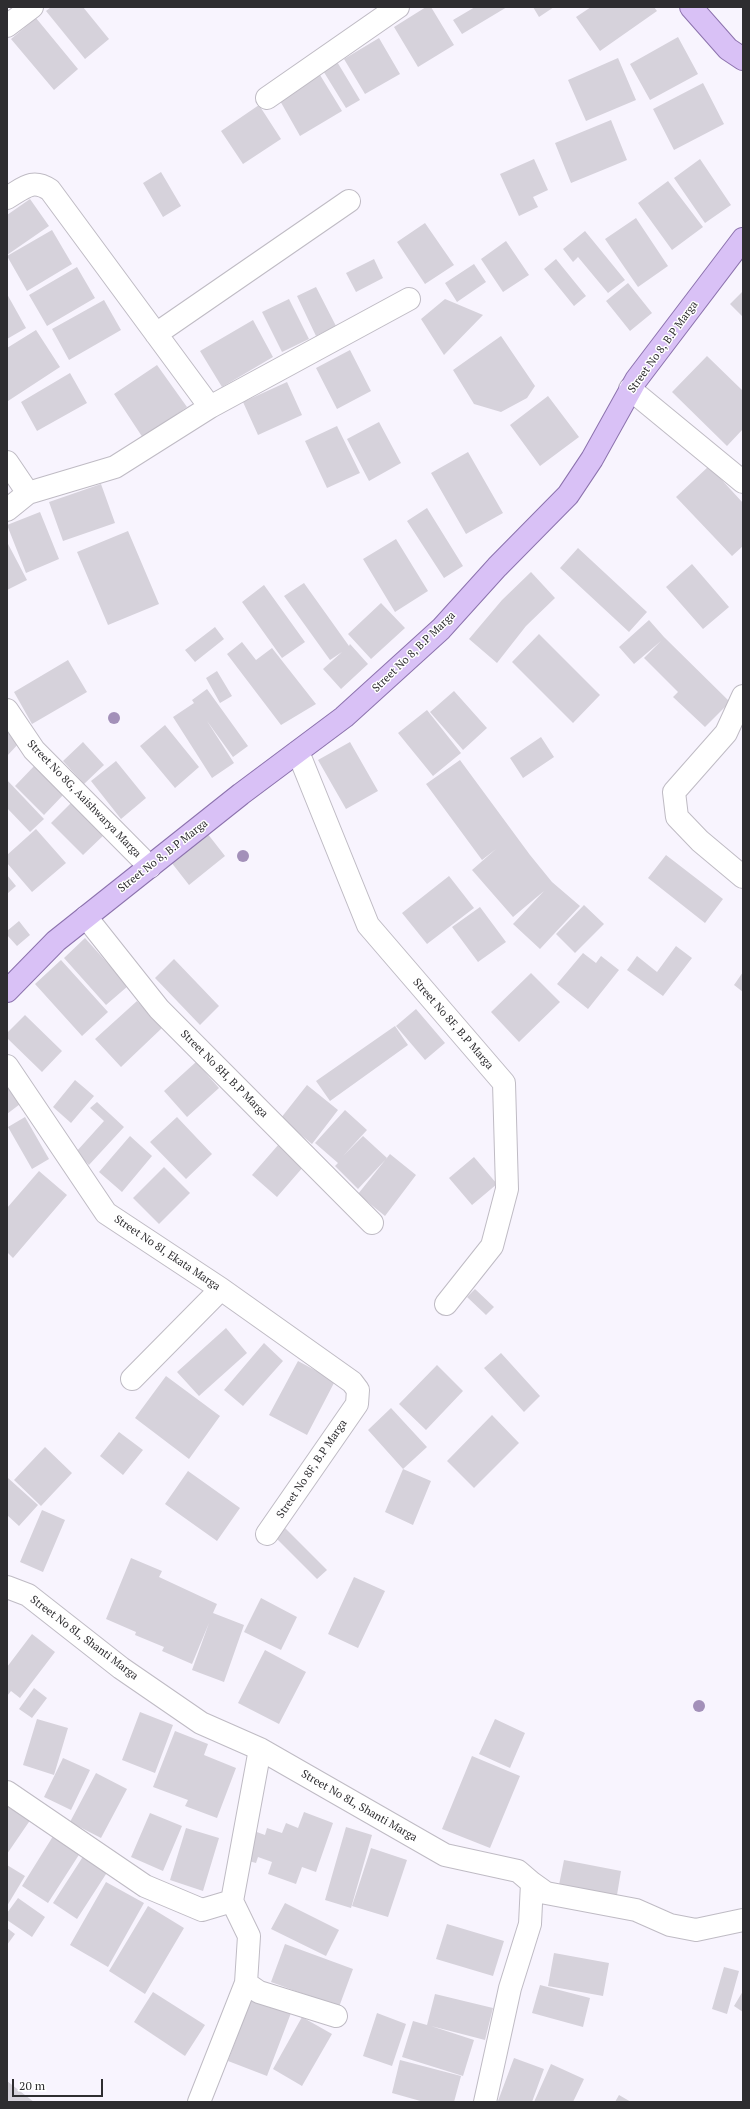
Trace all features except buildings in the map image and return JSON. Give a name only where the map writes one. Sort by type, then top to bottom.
[{"type":"main road","points":[[691,7],[736,54],[743,75]]},
{"type":"main road","name":"Street No 8, B.P Marga","points":[[7,991],[56,941],[344,717],[441,629],[497,567],[568,495],[592,460],[636,380],[743,239]]},
{"type":"street","points":[[7,26],[32,7]]},
{"type":"street","points":[[267,98],[398,7]]},
{"type":"street","points":[[7,198],[31,184],[41,184],[50,190],[210,406]]},
{"type":"street","points":[[156,334],[349,201]]},
{"type":"street","points":[[7,510],[28,493],[115,468],[210,406],[409,299]]},
{"type":"street","points":[[630,389],[743,482]]},
{"type":"street","points":[[7,462],[28,493]]},
{"type":"street","points":[[743,696],[726,734],[674,792],[677,817],[700,841],[743,877]]},
{"type":"street","name":"Street No 8G, Aaishwarya Marga","points":[[7,710],[34,750],[150,867]]},
{"type":"street","name":"Street No 8F, B.P Marga","points":[[298,752],[368,925],[504,1083],[507,1189],[492,1246],[446,1304]]},
{"type":"street","name":"Street No 8H, B.P Marga","points":[[86,917],[159,1009],[372,1222]]},
{"type":"street","name":"Street No 8I, Ekata Marga","points":[[7,1066],[106,1213],[221,1289],[352,1382],[358,1390],[356,1404]]},
{"type":"street","points":[[132,1379],[221,1289]]},
{"type":"street","name":"Street No 8F, B.P Marga","points":[[267,1534],[356,1404]]},
{"type":"street","name":"Street No 8L, Shanti Marga","points":[[7,1587],[28,1595],[121,1668],[201,1723],[260,1749],[445,1855],[518,1871],[546,1893],[636,1910],[670,1925],[696,1930],[743,1920]]},
{"type":"street","points":[[199,2102],[246,1983],[249,1936],[232,1901],[260,1749]]},
{"type":"street","points":[[7,1792],[145,1886],[202,1910],[232,1901]]},
{"type":"street","points":[[485,2102],[510,1988],[530,1924],[532,1883]]},
{"type":"street","points":[[246,1983],[259,1992],[336,2016]]}]
